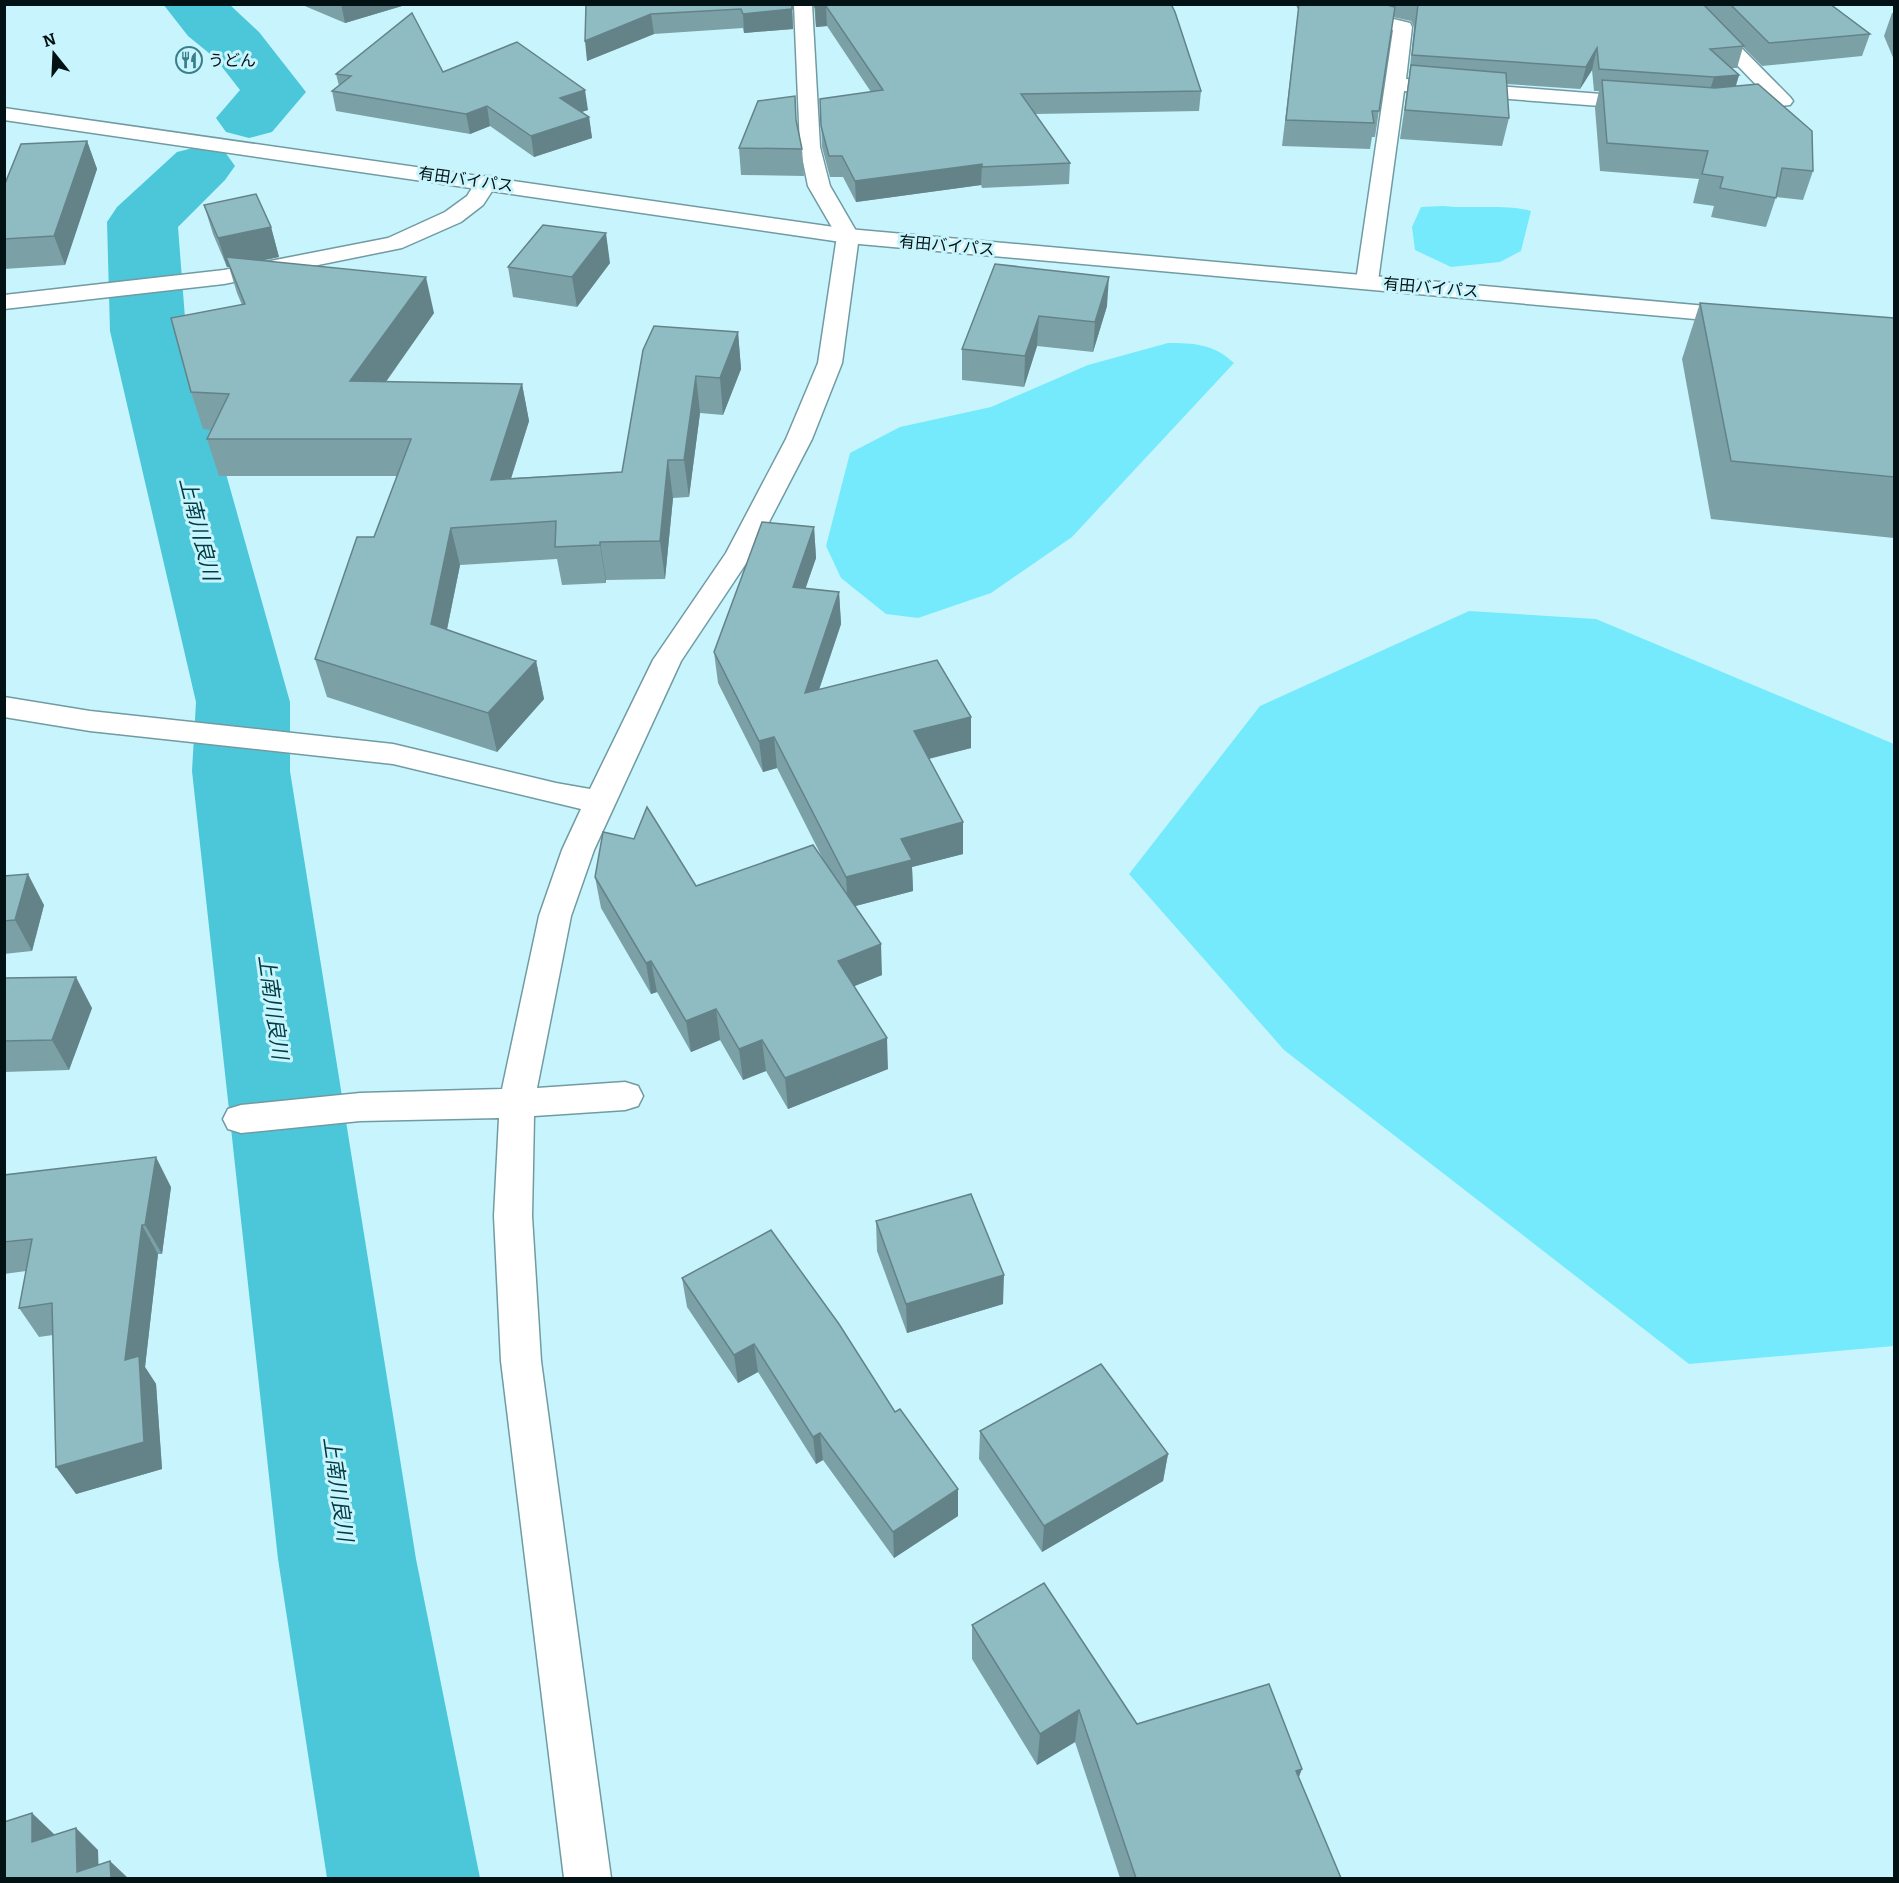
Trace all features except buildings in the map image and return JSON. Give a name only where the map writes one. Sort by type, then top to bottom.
[{"type":"main road","points":[[587,1878],[521,1361],[513,1216],[517,1103],[534,1008],[555,916],[600,801],[667,660],[740,553],[799,439],[830,363],[849,236],[819,186],[810,147],[803,4]]},
{"type":"main road","points":[[1306,4],[1403,27],[1367,281]]},
{"type":"main road","points":[[1687,4],[1783,101],[1718,107]]},
{"type":"main road","points":[[1394,84],[1661,105]]},
{"type":"main road","name":"有田バイパス","points":[[4,114],[849,236],[1766,318]]},
{"type":"main road","points":[[4,302],[224,277],[394,243],[453,217],[475,200],[487,182]]},
{"type":"main road","points":[[4,707],[48,716],[393,754],[556,794],[600,801]]},
{"type":"main road","points":[[241,1119],[360,1107],[517,1103],[625,1096]]},
{"type":"shaded area","points":[[1421,207],[1511,208],[1531,211],[1521,251],[1500,262],[1451,267],[1415,250],[1412,227]]},
{"type":"shaded area","points":[[1168,343],[1186,343],[1211,348],[1234,363],[1072,537],[991,593],[918,618],[886,614],[841,578],[826,546],[850,453],[900,427],[991,407],[1088,365]]},
{"type":"shaded area","points":[[1469,611],[1596,619],[1894,744],[1894,1346],[1689,1364],[1284,1050],[1129,874],[1260,706]]},
{"type":"waterway","name":"上南川良川","points":[[193,4],[213,22],[210,23],[237,45],[274,92],[249,118]]},
{"type":"waterway","name":"上南川良川","points":[[201,166],[142,222],[148,331],[243,702],[241,771],[347,1559],[404,1878]]},
{"type":"place","name":"うどん","points":[[189,60]]}]
